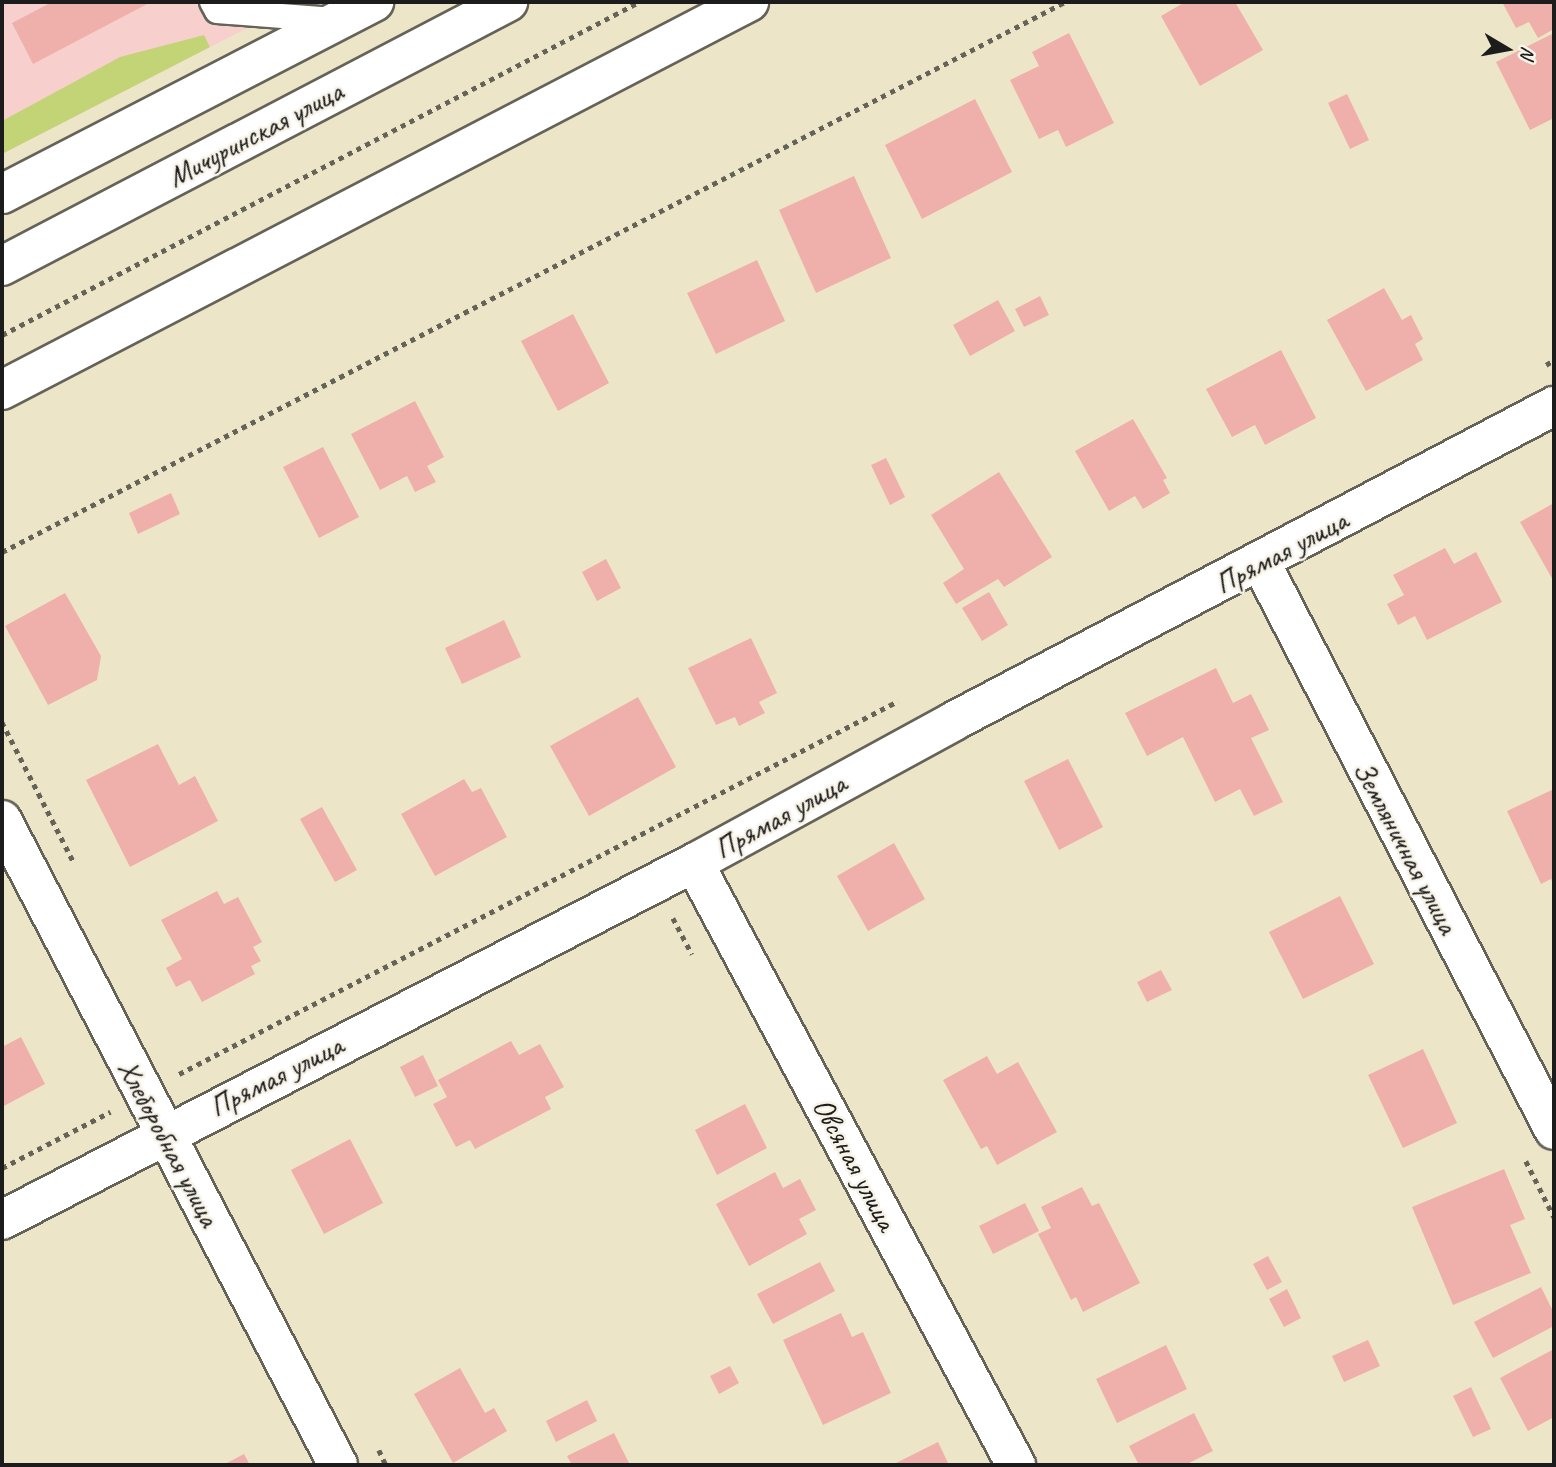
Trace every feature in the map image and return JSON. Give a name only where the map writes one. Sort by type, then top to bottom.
[{"type":"street","name":"Мичуринская улица","points":[[2,194],[374,2]]},
{"type":"street","name":"Мичуринская улица","points":[[2,266],[508,2]]},
{"type":"street","points":[[2,390],[749,2]]},
{"type":"street","name":"Прямая улица","points":[[2,1220],[694,863],[954,721],[1261,563],[1554,406]]},
{"type":"street","name":"Земляничная улица","points":[[1261,563],[1554,1130]]},
{"type":"street","name":"Хлеборобная улица","points":[[2,820],[338,1465]]},
{"type":"street","name":"Овсяная улица","points":[[694,863],[1016,1465]]},
{"type":"lane","points":[[212,2],[217,11],[338,20]]},
{"type":"path","points":[[2,335],[639,2]]},
{"type":"path","points":[[2,552],[1065,2]]},
{"type":"path","points":[[1542,367],[1554,360]]},
{"type":"path","points":[[2,1168],[906,697]]},
{"type":"shaded area","points":[[2,2],[254,2],[263,20],[2,154]]},
{"type":"green space","points":[[204,35],[210,47],[2,154],[2,121],[120,57]]},
{"type":"building","points":[[52,2],[151,2],[33,64],[12,23]]},
{"type":"building","points":[[1185,2],[1235,2],[1263,50],[1200,86],[1161,16]]},
{"type":"building","points":[[1502,2],[1554,2],[1554,29],[1538,38],[1529,22],[1516,28]]},
{"type":"building","points":[[1069,33],[1114,123],[1066,147],[1058,130],[1039,139],[1010,80],[1039,66],[1032,52]]},
{"type":"building","points":[[1554,33],[1554,118],[1530,130],[1496,62]]},
{"type":"building","points":[[1347,94],[1369,140],[1350,149],[1328,103]]},
{"type":"building","points":[[975,99],[1012,172],[922,219],[885,145]]},
{"type":"building","points":[[854,176],[891,258],[816,293],[779,210]]},
{"type":"building","points":[[757,260],[785,321],[716,354],[687,293]]},
{"type":"building","points":[[1384,288],[1402,320],[1411,315],[1423,339],[1415,344],[1423,360],[1366,391],[1327,320]]},
{"type":"building","points":[[1040,296],[1049,315],[1024,327],[1015,309]]},
{"type":"building","points":[[998,300],[1015,331],[970,356],[953,325]]},
{"type":"building","points":[[573,314],[609,383],[558,411],[521,341]]},
{"type":"building","points":[[1281,350],[1316,418],[1265,445],[1255,425],[1232,437],[1206,389]]},
{"type":"building","points":[[415,401],[444,457],[427,466],[436,482],[415,492],[407,476],[380,490],[351,434]]},
{"type":"building","points":[[1133,419],[1167,478],[1163,480],[1170,493],[1143,509],[1135,496],[1109,511],[1075,451]]},
{"type":"building","points":[[323,447],[359,517],[319,538],[283,467]]},
{"type":"building","points":[[886,458],[905,497],[890,505],[871,465]]},
{"type":"building","points":[[999,472],[1052,557],[1004,587],[998,579],[956,604],[943,583],[964,569],[931,515]]},
{"type":"building","points":[[171,493],[180,514],[138,534],[129,513]]},
{"type":"building","points":[[1554,503],[1554,582],[1520,522]]},
{"type":"building","points":[[1445,548],[1454,564],[1476,552],[1502,602],[1427,640],[1415,616],[1398,625],[1387,604],[1404,595],[1393,575]]},
{"type":"building","points":[[606,559],[621,588],[597,601],[582,572]]},
{"type":"building","points":[[989,592],[1008,625],[982,641],[962,608]]},
{"type":"building","points":[[65,593],[101,656],[97,680],[48,705],[5,626]]},
{"type":"building","points":[[504,620],[521,657],[462,684],[445,648]]},
{"type":"building","points":[[751,638],[777,693],[759,702],[765,713],[739,726],[735,717],[716,725],[688,668]]},
{"type":"building","points":[[1216,668],[1233,703],[1251,694],[1269,730],[1251,738],[1283,802],[1254,816],[1240,789],[1215,802],[1183,737],[1147,756],[1125,713]]},
{"type":"building","points":[[638,697],[676,767],[589,816],[550,746]]},
{"type":"building","points":[[158,744],[179,785],[195,776],[218,821],[130,867],[86,780]]},
{"type":"building","points":[[1068,759],[1103,827],[1059,850],[1024,781]]},
{"type":"building","points":[[464,779],[472,792],[481,788],[507,837],[435,876],[401,814]]},
{"type":"building","points":[[1554,789],[1554,886],[1551,879],[1541,884],[1507,811]]},
{"type":"building","points":[[322,807],[357,870],[335,882],[300,819]]},
{"type":"building","points":[[894,843],[925,899],[868,931],[837,876]]},
{"type":"building","points":[[217,891],[224,904],[238,897],[262,942],[253,947],[261,961],[251,966],[255,974],[202,1002],[190,980],[176,987],[166,968],[182,959],[161,920]]},
{"type":"building","points":[[1340,896],[1374,964],[1303,999],[1269,932]]},
{"type":"building","points":[[1161,970],[1172,990],[1147,1002],[1137,982]]},
{"type":"building","points":[[21,1037],[45,1084],[2,1107],[2,1047]]},
{"type":"building","points":[[511,1041],[519,1055],[540,1044],[564,1087],[545,1097],[551,1109],[475,1149],[470,1140],[456,1147],[433,1104],[447,1097],[438,1080]]},
{"type":"building","points":[[1423,1049],[1457,1123],[1403,1148],[1368,1075]]},
{"type":"building","points":[[423,1055],[438,1086],[415,1097],[400,1067]]},
{"type":"building","points":[[987,1056],[997,1074],[1018,1062],[1057,1132],[997,1165],[987,1146],[981,1149],[943,1080]]},
{"type":"building","points":[[745,1104],[767,1148],[717,1175],[695,1130]]},
{"type":"building","points":[[350,1139],[383,1203],[324,1234],[291,1170]]},
{"type":"building","points":[[1504,1169],[1525,1219],[1510,1225],[1531,1273],[1453,1305],[1412,1207]]},
{"type":"building","points":[[775,1172],[783,1188],[800,1179],[816,1210],[799,1219],[807,1234],[749,1266],[716,1204]]},
{"type":"building","points":[[1082,1187],[1092,1206],[1099,1203],[1140,1283],[1083,1312],[1076,1297],[1071,1300],[1038,1234],[1051,1228],[1041,1207]]},
{"type":"building","points":[[1025,1203],[1039,1231],[993,1254],[979,1226]]},
{"type":"building","points":[[1268,1256],[1282,1282],[1267,1290],[1253,1264]]},
{"type":"building","points":[[820,1262],[835,1291],[773,1324],[757,1294]]},
{"type":"building","points":[[1541,1287],[1554,1313],[1554,1326],[1493,1358],[1474,1322]]},
{"type":"building","points":[[1287,1289],[1301,1318],[1284,1327],[1269,1299]]},
{"type":"building","points":[[841,1313],[852,1337],[863,1332],[891,1393],[823,1425],[783,1340]]},
{"type":"building","points":[[1368,1340],[1380,1366],[1344,1382],[1332,1356]]},
{"type":"building","points":[[1166,1345],[1187,1389],[1117,1423],[1096,1379]]},
{"type":"building","points":[[1554,1349],[1554,1417],[1528,1431],[1500,1378]]},
{"type":"building","points":[[730,1366],[739,1383],[719,1394],[710,1376]]},
{"type":"building","points":[[460,1368],[485,1413],[494,1408],[507,1431],[453,1463],[414,1394]]},
{"type":"building","points":[[1471,1387],[1491,1429],[1473,1437],[1453,1396]]},
{"type":"building","points":[[587,1400],[597,1421],[556,1442],[546,1421]]},
{"type":"building","points":[[1194,1413],[1213,1451],[1185,1465],[1139,1465],[1129,1446]]},
{"type":"building","points":[[614,1433],[630,1465],[572,1465],[567,1456]]},
{"type":"building","points":[[938,1442],[949,1465],[892,1465]]},
{"type":"building","points":[[244,1454],[250,1465],[223,1465]]}]
